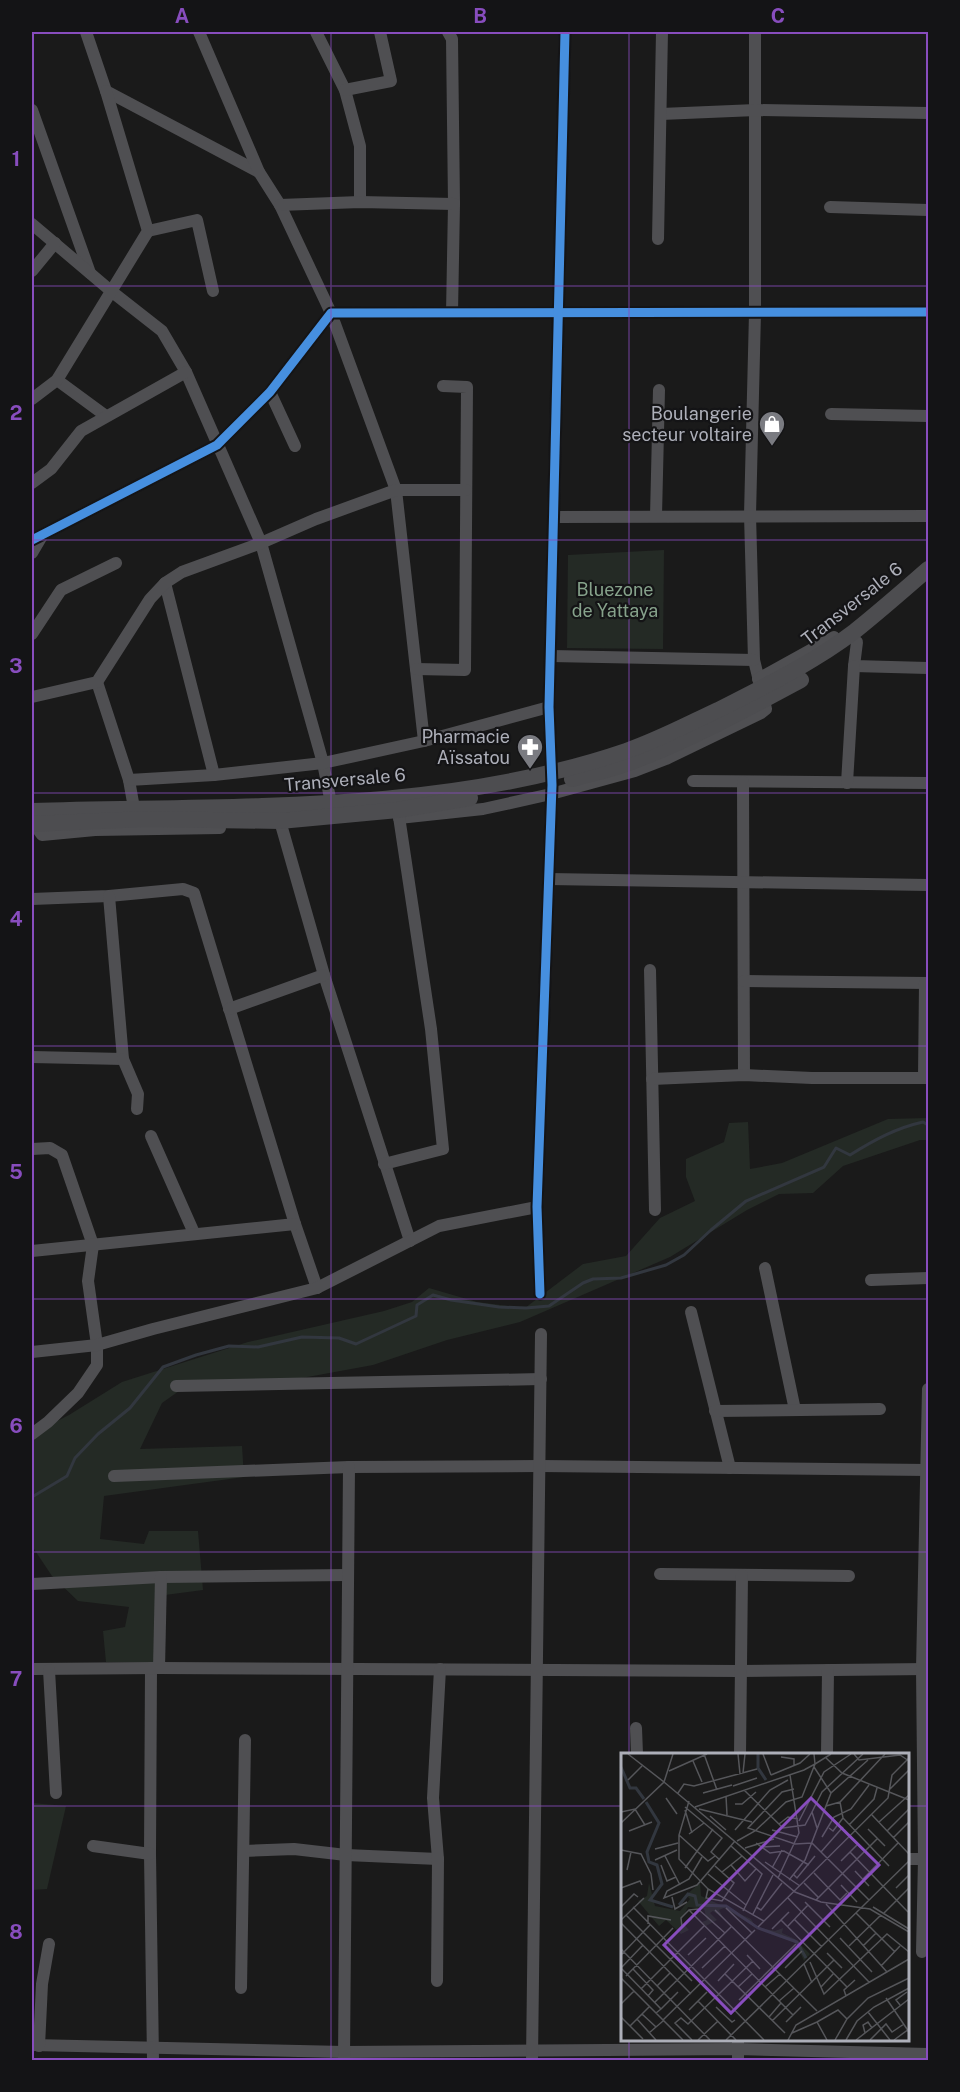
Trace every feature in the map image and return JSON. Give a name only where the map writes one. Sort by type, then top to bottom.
[{"type":"main road","name":"Transversale 6","points":[[32,820],[142,818],[331,803],[481,786],[552,784],[676,730],[761,689],[809,662],[854,632],[928,569]]},
{"type":"main road","name":"Transversale 6","points":[[142,818],[281,824],[399,814],[552,784],[664,754],[761,689],[812,674],[857,642],[928,584]]},
{"type":"street","points":[[86,32],[148,231]]},
{"type":"street","points":[[200,32],[259,172],[280,205],[331,313],[396,490],[424,741]]},
{"type":"street","points":[[316,32],[345,90],[360,146],[360,202]]},
{"type":"street","points":[[345,90],[391,81],[380,32]]},
{"type":"street","points":[[448,32],[452,39],[454,204],[452,313]]},
{"type":"street","points":[[540,1294],[537,1207],[552,784],[549,707],[566,32]]},
{"type":"street","points":[[658,239],[662,32]]},
{"type":"street","points":[[755,32],[755,313],[750,515],[754,660],[761,689],[833,638],[928,561]]},
{"type":"street","points":[[106,91],[259,172]]},
{"type":"street","points":[[32,110],[35,133],[91,274]]},
{"type":"street","points":[[661,114],[756,110],[928,113]]},
{"type":"street","points":[[280,205],[360,202],[454,204]]},
{"type":"street","points":[[830,207],[928,210]]},
{"type":"street","points":[[32,399],[57,380],[148,231],[197,219],[213,291]]},
{"type":"street","points":[[32,224],[162,331],[186,372],[261,543],[323,764],[331,803]]},
{"type":"street","points":[[32,271],[55,243]]},
{"type":"street","points":[[331,313],[928,312]]},
{"type":"street","points":[[32,553],[37,538],[217,445],[270,392],[331,313]]},
{"type":"street","points":[[32,483],[51,469],[81,431],[186,372]]},
{"type":"street","points":[[57,380],[106,416]]},
{"type":"street","points":[[416,669],[465,670],[467,387],[443,386]]},
{"type":"street","points":[[656,516],[659,390]]},
{"type":"street","points":[[270,392],[295,446]]},
{"type":"street","points":[[831,414],[928,416]]},
{"type":"street","points":[[32,697],[97,682],[150,599],[165,583],[182,572],[396,490],[466,490]]},
{"type":"street","points":[[554,517],[928,516]]},
{"type":"street","points":[[32,634],[61,590],[116,563]]},
{"type":"street","points":[[165,583],[214,776]]},
{"type":"street","points":[[847,783],[857,642]]},
{"type":"street","points":[[551,656],[754,660]]},
{"type":"street","points":[[854,666],[928,668]]},
{"type":"street","points":[[97,682],[142,818]]},
{"type":"street","points":[[129,780],[214,776],[323,764],[424,741],[549,707]]},
{"type":"street","points":[[693,781],[928,783]]},
{"type":"street","points":[[743,782],[744,1075]]},
{"type":"street","points":[[384,1164],[443,1149],[431,1029],[399,814]]},
{"type":"street","points":[[281,824],[324,975],[410,1241]]},
{"type":"street","points":[[549,879],[928,885]]},
{"type":"street","points":[[32,899],[109,896],[183,889],[194,893],[295,1224],[317,1288]]},
{"type":"street","points":[[109,896],[123,1059],[138,1094],[137,1109]]},
{"type":"street","points":[[650,970],[655,1210]]},
{"type":"street","points":[[229,1009],[324,975]]},
{"type":"street","points":[[652,1079],[744,1075],[812,1078],[926,1078],[927,983],[744,981]]},
{"type":"street","points":[[32,1057],[123,1059]]},
{"type":"street","points":[[150,1136],[194,1233]]},
{"type":"street","points":[[32,1149],[50,1148],[62,1155],[93,1245],[88,1281],[98,1345],[98,1365],[78,1393],[32,1434]]},
{"type":"street","points":[[32,1352],[98,1345],[317,1288],[439,1226],[537,1207]]},
{"type":"street","points":[[32,1251],[295,1224]]},
{"type":"street","points":[[765,1268],[795,1410]]},
{"type":"street","points":[[871,1280],[928,1278]]},
{"type":"street","points":[[691,1312],[730,1468]]},
{"type":"street","points":[[532,2056],[541,1334]]},
{"type":"street","points":[[176,1386],[541,1379]]},
{"type":"street","points":[[921,1953],[926,1859],[925,1669],[928,1389]]},
{"type":"street","points":[[715,1411],[880,1409]]},
{"type":"street","points":[[114,1476],[350,1467],[540,1466],[928,1470]]},
{"type":"street","points":[[344,2056],[350,1467]]},
{"type":"street","points":[[660,1574],[849,1576]]},
{"type":"street","points":[[32,1584],[161,1576],[348,1575]]},
{"type":"street","points":[[740,1753],[742,1575]]},
{"type":"street","points":[[153,2054],[150,1854],[155,1668],[161,1576]]},
{"type":"street","points":[[32,1670],[155,1668],[740,1671],[925,1669]]},
{"type":"street","points":[[437,1981],[438,1858],[433,1798],[440,1669]]},
{"type":"street","points":[[50,1670],[56,1793]]},
{"type":"street","points":[[827,1753],[828,1670]]},
{"type":"street","points":[[636,1728],[637,1753]]},
{"type":"street","points":[[242,1988],[245,1740]]},
{"type":"street","points":[[93,1846],[150,1854]]},
{"type":"street","points":[[244,1851],[294,1849],[346,1855],[438,1858]]},
{"type":"street","points":[[909,1859],[926,1859]]},
{"type":"street","points":[[49,1944],[35,2046],[153,2054],[344,2056],[532,2056],[738,2050],[928,2054]]},
{"type":"green space","name":"Bluezone de Yattaya","points":[[664,550],[663,649],[567,648],[568,555]]},
{"type":"green space","points":[[928,1118],[928,1140],[920,1140],[843,1166],[813,1193],[779,1194],[747,1210],[670,1257],[520,1322],[447,1340],[373,1365],[291,1380],[179,1391],[162,1403],[140,1449],[242,1446],[244,1477],[104,1496],[100,1539],[144,1544],[149,1531],[198,1531],[203,1590],[165,1595],[165,1663],[106,1662],[103,1631],[125,1627],[129,1607],[78,1601],[52,1576],[34,1549],[32,1550],[32,1434],[69,1415],[122,1382],[248,1342],[384,1311],[412,1302],[429,1288],[477,1302],[525,1308],[583,1264],[626,1256],[660,1218],[695,1201],[686,1177],[686,1159],[724,1142],[729,1123],[748,1122],[750,1169],[782,1163],[888,1119]]},
{"type":"green space","points":[[32,1803],[66,1806],[47,1889],[32,1890]]},
{"type":"waterway","points":[[32,1497],[67,1476],[75,1458],[98,1434],[130,1408],[163,1367],[229,1346],[258,1347],[302,1337],[339,1338],[356,1344],[416,1316],[417,1305],[433,1295],[499,1307],[549,1306],[583,1283],[593,1279],[621,1278],[666,1265],[684,1255],[746,1201],[824,1167],[836,1148],[850,1155],[894,1131],[923,1122],[928,1125]]},
{"type":"cycle path","points":[[540,1294],[537,1207],[552,785],[549,707],[565,32]]},
{"type":"cycle path","points":[[32,540],[217,445],[270,392],[331,313],[928,312]]},
{"type":"place","name":"Boulangerie secteur voltaire","points":[[772,447]]},
{"type":"place","name":"Pharmacie Aïssatou","points":[[530,770]]}]
